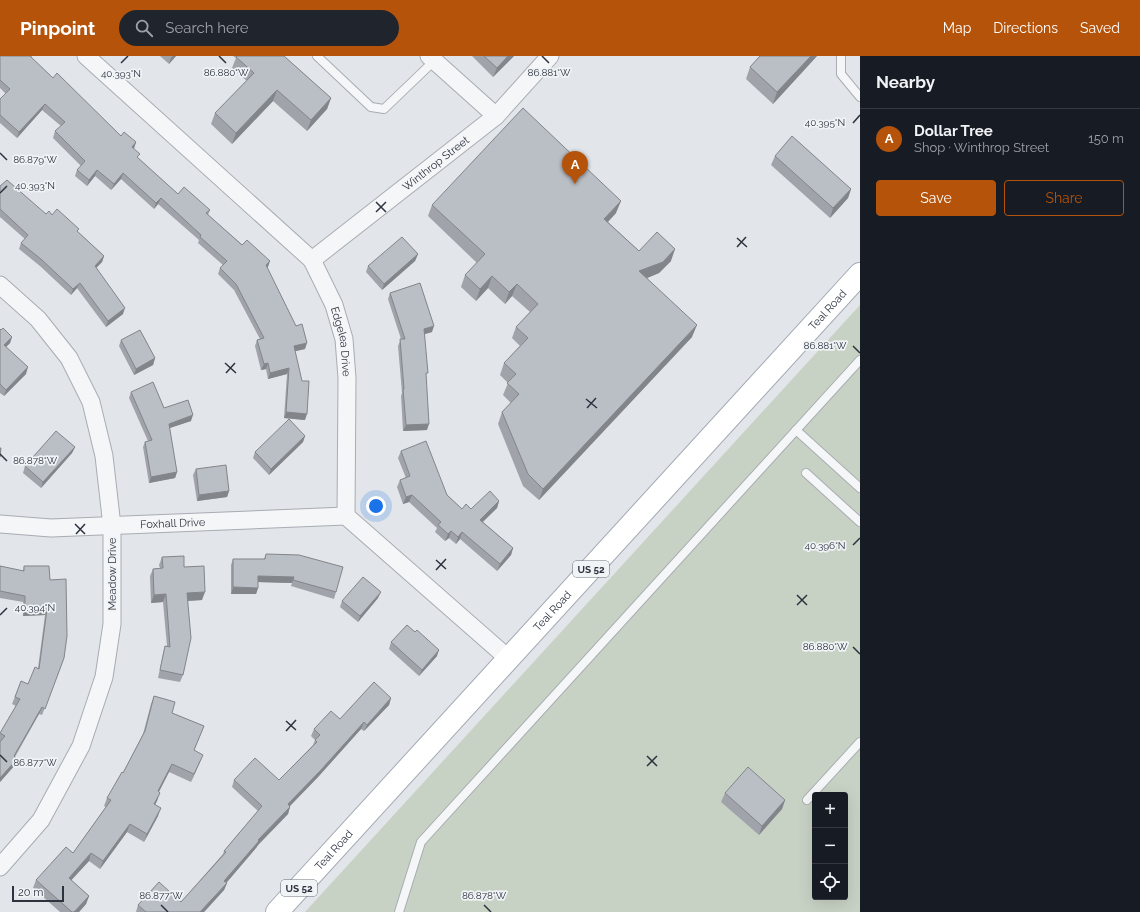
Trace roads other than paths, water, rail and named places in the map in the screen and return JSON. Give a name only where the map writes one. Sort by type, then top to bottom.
[{"type":"main road","name":"Teal Road","points":[[277,912],[860,274]]},
{"type":"main road","points":[[291,912],[322,864]]},
{"type":"street","name":"Edgelea Drive","points":[[86,56],[312,260],[334,305],[344,339],[347,378],[346,516]]},
{"type":"street","name":"Winthrop Street","points":[[312,260],[496,116],[550,56]]},
{"type":"street","points":[[432,58],[496,116]]},
{"type":"street","name":"Meadow Drive","points":[[0,285],[38,319],[69,358],[91,402],[104,456],[112,526],[112,624],[104,677],[81,746],[41,820],[0,867]]},
{"type":"street","points":[[346,516],[508,659]]},
{"type":"street","name":"Foxhall Drive","points":[[0,524],[51,528],[346,516]]},
{"type":"lane","points":[[317,56],[371,108],[384,109],[432,58]]},
{"type":"lane","points":[[841,56],[841,74],[860,97]]},
{"type":"lane","points":[[399,912],[421,842],[860,360]]},
{"type":"lane","points":[[796,430],[860,488]]},
{"type":"lane","points":[[806,473],[860,522]]},
{"type":"lane","points":[[807,800],[860,742]]},
{"type":"place","name":"Dollar Tree","points":[[575,184]]}]
